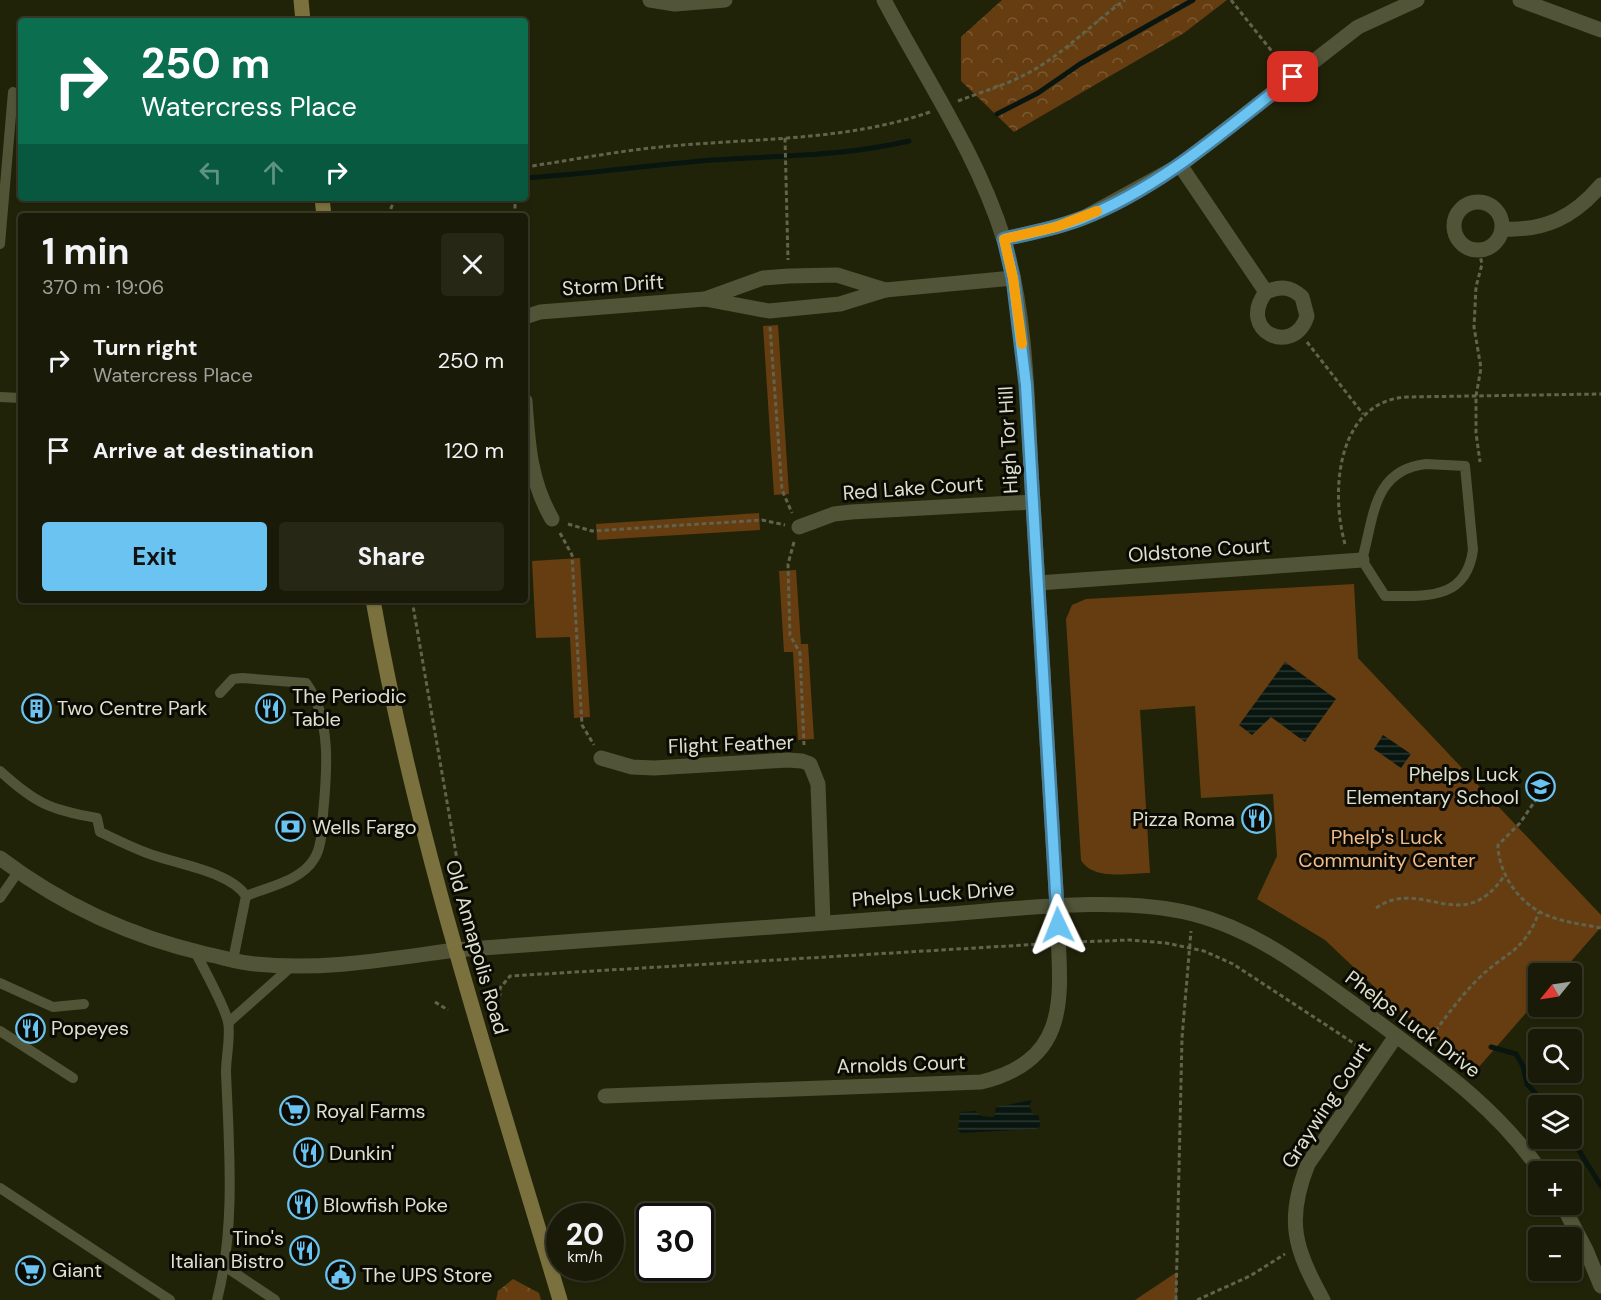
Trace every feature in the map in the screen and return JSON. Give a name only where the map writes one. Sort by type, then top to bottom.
[{"type":"main road","points":[[301,0],[303,18]]},
{"type":"main road","name":"Old Annapolis Road","points":[[374,603],[398,732],[455,950],[560,1300]]},
{"type":"street","points":[[650,0],[675,4],[725,0]]},
{"type":"street","name":"High Tor Hill","points":[[884,0],[982,187],[1004,239],[1013,278],[1026,385],[1058,907]]},
{"type":"street","points":[[1004,239],[1056,227],[1085,217],[1180,165],[1358,27],[1417,0]]},
{"type":"street","points":[[1520,0],[1601,30]]},
{"type":"street","points":[[1180,165],[1266,292]]},
{"type":"street","points":[[1503,229],[1528,230],[1548,224],[1586,203],[1601,185]]},
{"type":"street","points":[[1476,202],[1488,204],[1501,216],[1503,229],[1499,240],[1490,248],[1479,251],[1461,243],[1455,234],[1454,221],[1465,205],[1476,202]]},
{"type":"street","name":"Storm Drift","points":[[705,299],[763,278],[789,276],[837,275],[885,290]]},
{"type":"street","name":"Storm Drift","points":[[528,316],[540,312],[705,299],[769,310],[840,304],[885,290],[1013,278]]},
{"type":"street","points":[[1278,287],[1288,288],[1302,297],[1307,316],[1299,330],[1286,337],[1278,337],[1266,331],[1257,314],[1259,302],[1266,292],[1278,287]]},
{"type":"street","points":[[528,443],[534,481],[552,519]]},
{"type":"street","name":"Red Lake Court","points":[[799,527],[834,514],[850,512],[1032,502]]},
{"type":"street","name":"Oldstone Court","points":[[1038,583],[1362,560]]},
{"type":"street","name":"Flight Feather","points":[[601,758],[632,767],[654,768],[802,760],[810,764],[818,784],[823,923]]},
{"type":"street","name":"Phelps Luck Drive","points":[[0,858],[72,906],[110,925],[233,960],[254,964],[292,966],[356,964],[455,950],[1058,907],[1165,908],[1226,925],[1279,952],[1396,1036],[1484,1106],[1514,1136],[1533,1161]]},
{"type":"street","name":"Arnolds Court","points":[[606,1096],[981,1082],[1013,1072],[1027,1063],[1044,1046],[1054,1025],[1060,1004],[1058,907]]},
{"type":"street","name":"Graywing Court","points":[[1323,1300],[1305,1267],[1297,1246],[1294,1209],[1299,1186],[1308,1164],[1396,1036]]},
{"type":"street","points":[[1568,1215],[1601,1286]]},
{"type":"lane","points":[[0,244],[13,92]]},
{"type":"lane","points":[[0,397],[18,398]]},
{"type":"lane","points":[[1426,464],[1465,466],[1473,550],[1471,562],[1464,577],[1443,593],[1427,596],[1385,596],[1362,560],[1379,498],[1393,474],[1409,466],[1426,464]]},
{"type":"lane","points":[[220,693],[233,679],[306,683],[318,707],[324,742],[327,768],[320,840],[315,859],[300,874],[246,896]]},
{"type":"lane","points":[[0,771],[36,800],[52,808],[97,818],[100,832],[148,854],[224,878],[240,886],[246,896],[233,960]]},
{"type":"lane","points":[[0,898],[18,872]]},
{"type":"lane","points":[[195,951],[229,1022],[226,1051],[230,1176],[226,1267],[217,1300]]},
{"type":"lane","points":[[229,1022],[292,966]]},
{"type":"lane","points":[[0,983],[53,1006],[84,1004]]},
{"type":"lane","points":[[0,1030],[73,1078]]},
{"type":"lane","points":[[0,1188],[170,1300]]},
{"type":"lane","points":[[226,1267],[275,1300]]},
{"type":"path","points":[[528,167],[667,146],[861,130],[942,107],[1028,74],[1125,0]]},
{"type":"path","points":[[1231,0],[1293,77]]},
{"type":"path","points":[[785,138],[789,276]]},
{"type":"path","points":[[1479,251],[1482,264],[1476,286],[1474,327],[1481,368],[1476,396],[1476,433],[1480,465]]},
{"type":"path","points":[[769,310],[782,490],[799,527],[788,564],[790,635],[800,653],[805,738],[802,760]]},
{"type":"path","points":[[1299,330],[1363,414]]},
{"type":"path","points":[[1362,560],[1345,544],[1339,476],[1340,459],[1363,414],[1391,398],[1601,394]]},
{"type":"path","points":[[552,519],[592,531],[762,520],[799,527]]},
{"type":"path","points":[[552,519],[572,555],[582,725],[601,758]]},
{"type":"path","points":[[413,603],[459,870],[464,885]]},
{"type":"path","points":[[1537,798],[1520,823],[1498,845],[1498,855],[1505,875],[1539,912],[1555,919],[1601,928]]},
{"type":"path","points":[[1376,908],[1406,898],[1451,904],[1472,904],[1483,900],[1505,875]]},
{"type":"path","points":[[1431,1037],[1446,1013],[1478,979],[1523,945],[1532,932],[1539,912]]},
{"type":"path","points":[[1176,1300],[1182,1038],[1192,914]]},
{"type":"path","points":[[1075,942],[1130,939],[1189,948],[1233,964],[1358,1047]]},
{"type":"path","points":[[490,998],[500,995],[500,987],[510,976],[1041,944]]},
{"type":"path","points":[[435,1002],[448,1010]]},
{"type":"path","points":[[1197,1300],[1250,1276],[1297,1246]]},
{"type":"green space","points":[[1002,0],[1227,0],[1184,33],[1014,132],[961,81],[961,37]]},
{"type":"green space","points":[[778,325],[789,494],[774,495],[763,326]]},
{"type":"green space","points":[[759,513],[760,530],[597,540],[596,524]]},
{"type":"green space","points":[[580,558],[590,717],[574,718],[570,637],[536,638],[532,561]]},
{"type":"green space","points":[[796,570],[801,644],[808,644],[814,739],[798,740],[793,652],[784,652],[779,571]]},
{"type":"green space","name":"Phelp's Luck Community Center","points":[[1354,584],[1358,658],[1601,915],[1601,927],[1570,963],[1528,963],[1528,1011],[1478,1068],[1403,1014],[1325,940],[1257,899],[1277,856],[1273,794],[1201,798],[1195,706],[1140,710],[1150,873],[1103,873],[1087,867],[1081,860],[1066,619],[1072,605],[1086,599]]},
{"type":"green space","points":[[1177,1272],[1177,1300],[1135,1300]]},
{"type":"green space","points":[[513,1279],[539,1293],[541,1300],[496,1300],[498,1291]]},
{"type":"shaded area","points":[[1285,662],[1336,699],[1305,742],[1271,717],[1252,735],[1239,725]]},
{"type":"shaded area","points":[[1383,735],[1411,754],[1401,768],[1374,749]]},
{"type":"shaded area","points":[[1032,1100],[1029,1106],[1033,1114],[1039,1116],[1040,1127],[1036,1129],[961,1133],[958,1130],[960,1112],[976,1111],[981,1116],[994,1117],[996,1107]]},
{"type":"waterway","points":[[997,114],[1038,93],[1080,64],[1193,0]]},
{"type":"waterway","points":[[528,178],[713,160],[835,153],[909,141]]},
{"type":"waterway","points":[[1491,1047],[1516,1054],[1523,1066],[1527,1084],[1537,1095]]},
{"type":"waterway","points":[[1578,1149],[1601,1186]]},
{"type":"slow traffic","points":[[1022,344],[1013,278],[1004,239],[1056,227],[1097,211]]},
{"type":"place","name":"Two Centre Park","points":[[36,708]]},
{"type":"place","name":"The Periodic Table","points":[[271,708]]},
{"type":"place","name":"Phelps Luck Elementary School","points":[[1540,786]]},
{"type":"place","name":"Pizza Roma","points":[[1256,819]]},
{"type":"place","name":"Wells Fargo","points":[[291,827]]},
{"type":"place","name":"Popeyes","points":[[30,1028]]},
{"type":"place","name":"Royal Farms","points":[[295,1111]]},
{"type":"place","name":"Dunkin'","points":[[308,1153]]},
{"type":"place","name":"Blowfish Poke","points":[[302,1205]]},
{"type":"place","name":"Tino's Italian Bistro","points":[[305,1250]]},
{"type":"place","name":"Giant","points":[[31,1270]]},
{"type":"place","name":"The UPS Store","points":[[341,1275]]},
{"type":"route","points":[[1058,925],[1026,385],[1021,329],[1004,239],[1056,227],[1085,217],[1118,200],[1180,165],[1293,77]]}]
